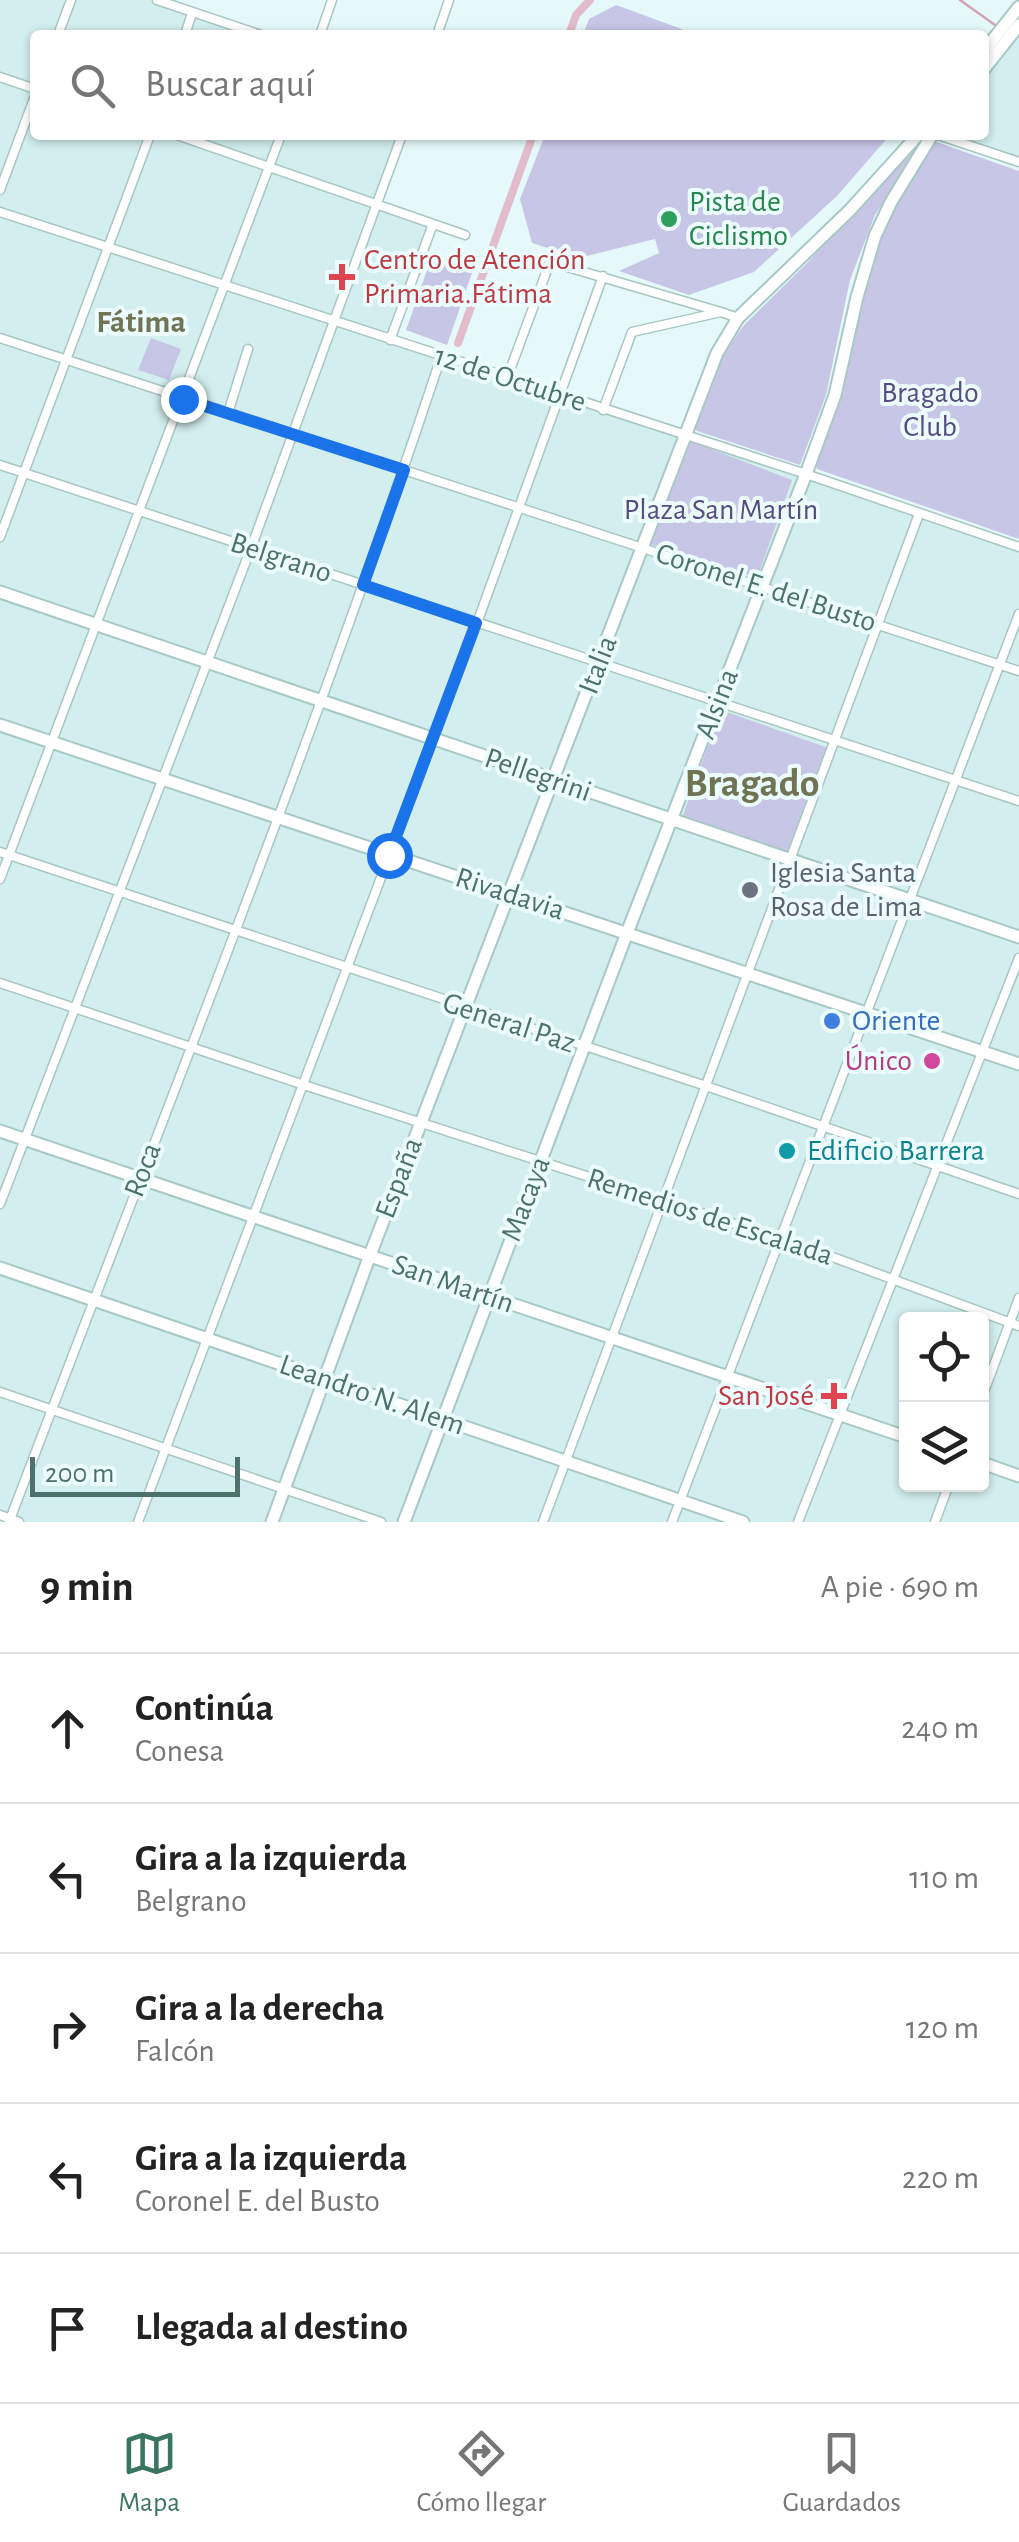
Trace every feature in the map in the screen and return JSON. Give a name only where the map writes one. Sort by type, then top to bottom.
[{"type":"main road","points":[[989,63],[1014,32],[1019,7]]},
{"type":"main road","points":[[989,48],[1014,32]]},
{"type":"main road","name":"Italia","points":[[510,893],[710,369],[738,318],[850,210],[913,140]]},
{"type":"main road","name":"Alsina","points":[[627,933],[806,474],[838,384],[857,297],[876,236],[891,202],[932,140]]},
{"type":"main road","name":"Pellegrini","points":[[0,592],[1019,938]]},
{"type":"main road","name":"Rivadavia","points":[[0,725],[1019,1064]]},
{"type":"main road","name":"España","points":[[272,1522],[370,1254],[510,893]]},
{"type":"main road","name":"Macaya","points":[[404,1522],[627,933]]},
{"type":"main road","name":"San Martín","points":[[0,1131],[899,1435]]},
{"type":"main road","name":"Leandro N. Alem","points":[[0,1268],[743,1522]]},
{"type":"main road","points":[[989,1465],[1019,1476]]},
{"type":"street","points":[[60,30],[71,0]]},
{"type":"street","points":[[157,0],[245,30]]},
{"type":"street","points":[[322,30],[332,0]]},
{"type":"street","points":[[438,30],[449,0]]},
{"type":"street","points":[[187,30],[192,13]]},
{"type":"street","points":[[0,77],[30,90]]},
{"type":"street","points":[[0,190],[30,106]]},
{"type":"street","points":[[0,537],[148,140]]},
{"type":"street","points":[[191,140],[465,235]]},
{"type":"street","points":[[0,878],[5,853],[52,742],[278,140]]},
{"type":"street","points":[[0,1204],[251,548],[400,140]]},
{"type":"street","points":[[951,140],[1019,162]]},
{"type":"street","name":"12 de Octubre","points":[[0,212],[1019,547]]},
{"type":"street","points":[[390,340],[433,224]]},
{"type":"street","points":[[506,378],[550,262],[738,318]]},
{"type":"street","points":[[138,1522],[603,276]]},
{"type":"street","points":[[603,410],[628,335],[721,312]]},
{"type":"street","name":"Coronel E. del Busto","points":[[0,338],[1019,672]]},
{"type":"street","points":[[228,413],[248,349]]},
{"type":"street","name":"Roca","points":[[13,1521],[363,585],[441,357]]},
{"type":"street","name":"Belgrano","points":[[0,465],[1019,801]]},
{"type":"street","points":[[543,1522],[920,514]]},
{"type":"street","points":[[672,1522],[1019,614]]},
{"type":"street","name":"General Paz","points":[[5,853],[1019,1194]]},
{"type":"street","points":[[798,1522],[1019,958]]},
{"type":"street","name":"Remedios de Escalada","points":[[0,983],[781,1239],[1014,1324]]},
{"type":"street","points":[[989,1381],[1014,1324],[1019,1298]]},
{"type":"street","points":[[0,1392],[381,1522]]},
{"type":"street","points":[[935,1522],[946,1492]]},
{"type":"street","points":[[0,1516],[13,1521]]},
{"type":"shaded area","points":[[0,0],[157,0],[246,30],[30,30],[30,140],[400,140],[378,203],[433,224],[390,339],[1019,547],[1019,1522],[0,1522]]},
{"type":"shaded area","points":[[1012,34],[1019,39],[1019,162],[953,140],[989,140],[989,63]]},
{"type":"green space","points":[[616,5],[684,30],[585,30],[589,19]]},
{"type":"green space","name":"Pista de Ciclismo","points":[[543,140],[886,140],[837,196],[754,272],[689,295],[619,271],[659,253],[655,239],[579,258],[532,243],[520,199]]},
{"type":"green space","name":"Bragado Club","points":[[937,142],[1019,171],[1019,539],[817,469],[814,461],[844,387],[862,299],[888,216],[928,147]]},
{"type":"green space","points":[[917,143],[919,149],[875,215],[850,280],[826,395],[800,465],[694,430],[724,353],[744,325],[809,261]]},
{"type":"green space","points":[[432,256],[473,270],[447,345],[406,330]]},
{"type":"green space","points":[[151,338],[181,349],[169,380],[138,370]]},
{"type":"green space","name":"Plaza San Martín","points":[[688,440],[792,480],[757,578],[647,543]]},
{"type":"green space","points":[[721,710],[828,748],[789,857],[682,818]]},
{"type":"waterway","points":[[571,30],[576,15],[590,0]]},
{"type":"waterway","points":[[960,0],[995,25]]},
{"type":"waterway","points":[[458,343],[531,140]]},
{"type":"place","name":"Pista de Ciclismo","points":[[669,219]]},
{"type":"place","name":"Centro de Atención Primaria.Fátima","points":[[342,277]]},
{"type":"place","name":"Iglesia Santa Rosa de Lima","points":[[750,890]]},
{"type":"place","name":"Oriente","points":[[832,1021]]},
{"type":"place","name":"Único","points":[[932,1061]]},
{"type":"place","name":"Edificio Barrera","points":[[787,1151]]},
{"type":"place","name":"San José","points":[[834,1396]]},
{"type":"district","name":"Fátima","points":[[141,322]]},
{"type":"district","name":"Bragado","points":[[752,784]]},
{"type":"route","points":[[183,399],[404,470],[363,585],[476,623],[389,855]]}]
